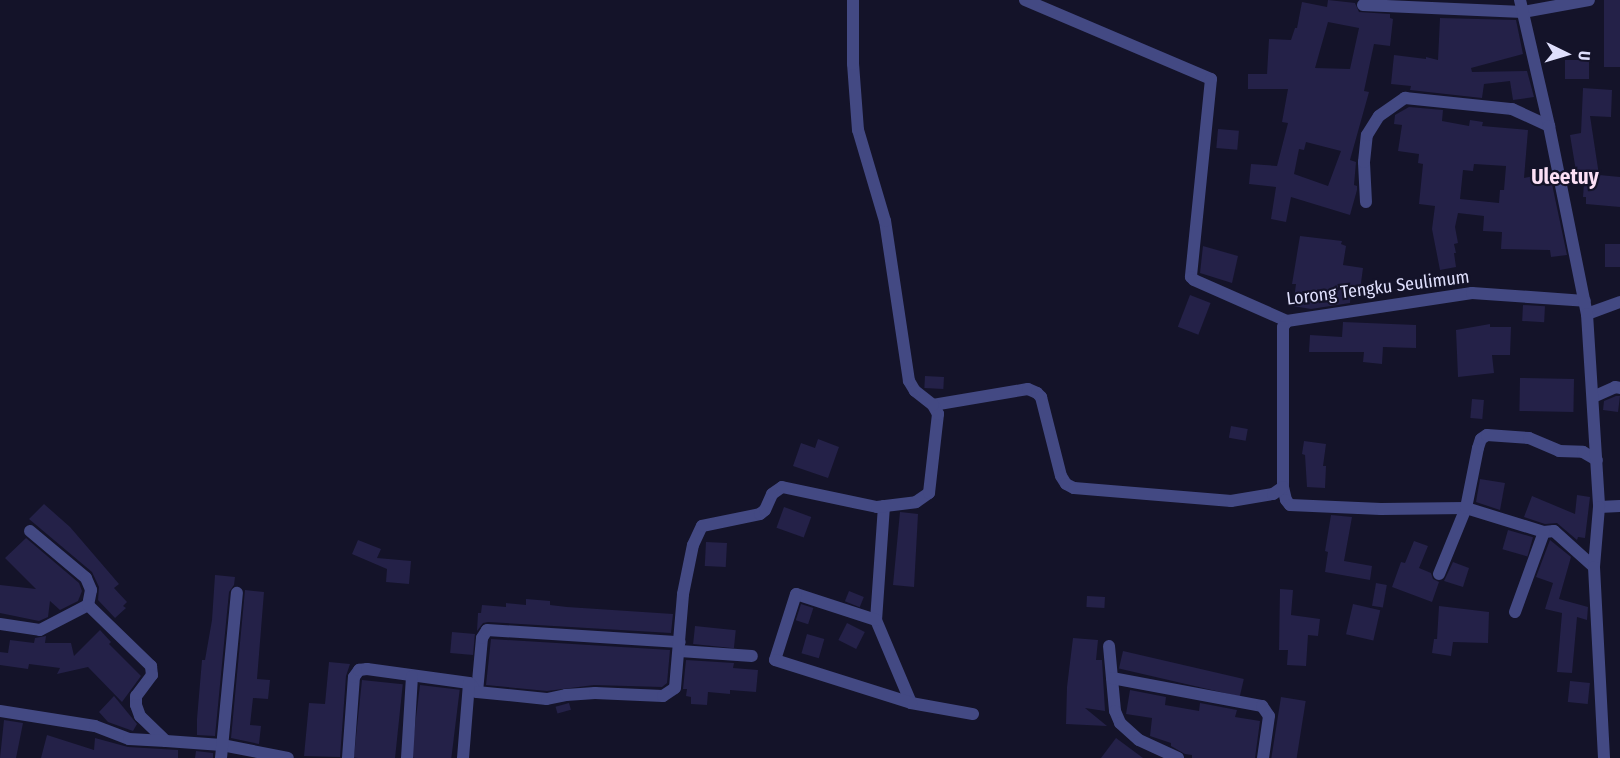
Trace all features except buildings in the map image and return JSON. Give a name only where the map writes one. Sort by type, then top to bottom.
[{"type":"street","points":[[348,758],[356,673],[366,669],[547,699],[595,693],[663,696],[675,688],[683,594],[693,545],[702,526],[760,514],[765,510],[772,494],[782,487],[845,502],[884,506],[916,502],[929,493],[938,414],[933,405],[915,391],[909,381],[885,221],[858,130],[853,64],[853,0]]},
{"type":"street","name":"Lorong Tengku Seulimum","points":[[1025,0],[1211,80],[1191,277],[1287,321],[1472,293],[1584,300]]},
{"type":"street","points":[[1364,5],[1521,6],[1589,0]]},
{"type":"street","points":[[1521,6],[1549,126],[1587,314],[1599,507],[1594,567],[1604,758]]},
{"type":"street","points":[[1366,202],[1364,162],[1368,135],[1379,116],[1405,98],[1512,109],[1549,126]]},
{"type":"street","points":[[1587,314],[1620,302]]},
{"type":"street","points":[[1287,321],[1283,327],[1283,487],[1286,500],[1296,507],[1466,508],[1544,532],[1554,531],[1594,567]]},
{"type":"street","points":[[1593,397],[1615,387],[1620,388]]},
{"type":"street","points":[[933,405],[1028,389],[1037,393],[1041,397],[1061,476],[1066,484],[1074,488],[1231,501],[1273,494],[1283,487]]},
{"type":"street","points":[[1439,574],[1466,508],[1481,439],[1487,435],[1529,438],[1559,451],[1583,452],[1597,460]]},
{"type":"street","points":[[884,506],[876,620],[911,703]]},
{"type":"street","points":[[1599,507],[1620,506]]},
{"type":"street","points":[[30,531],[86,578],[91,590],[88,605]]},
{"type":"street","points":[[1515,612],[1544,532]]},
{"type":"street","points":[[221,758],[237,593]]},
{"type":"street","points":[[876,620],[796,594],[776,660],[911,703],[973,714]]},
{"type":"street","points":[[0,624],[40,630],[88,605]]},
{"type":"street","points":[[88,605],[151,666],[152,675],[136,696],[136,705],[140,716],[166,741]]},
{"type":"street","points":[[463,758],[482,638],[487,630],[680,646],[752,656]]},
{"type":"street","points":[[1109,646],[1115,711],[1120,723],[1139,740],[1178,758]]},
{"type":"street","points":[[407,758],[412,676]]},
{"type":"street","points":[[1112,678],[1262,706],[1269,717],[1263,758]]},
{"type":"street","points":[[0,711],[95,726],[129,739],[222,745],[288,758]]},
{"type":"district","name":"Uleetuy","points":[[1565,177]]}]
